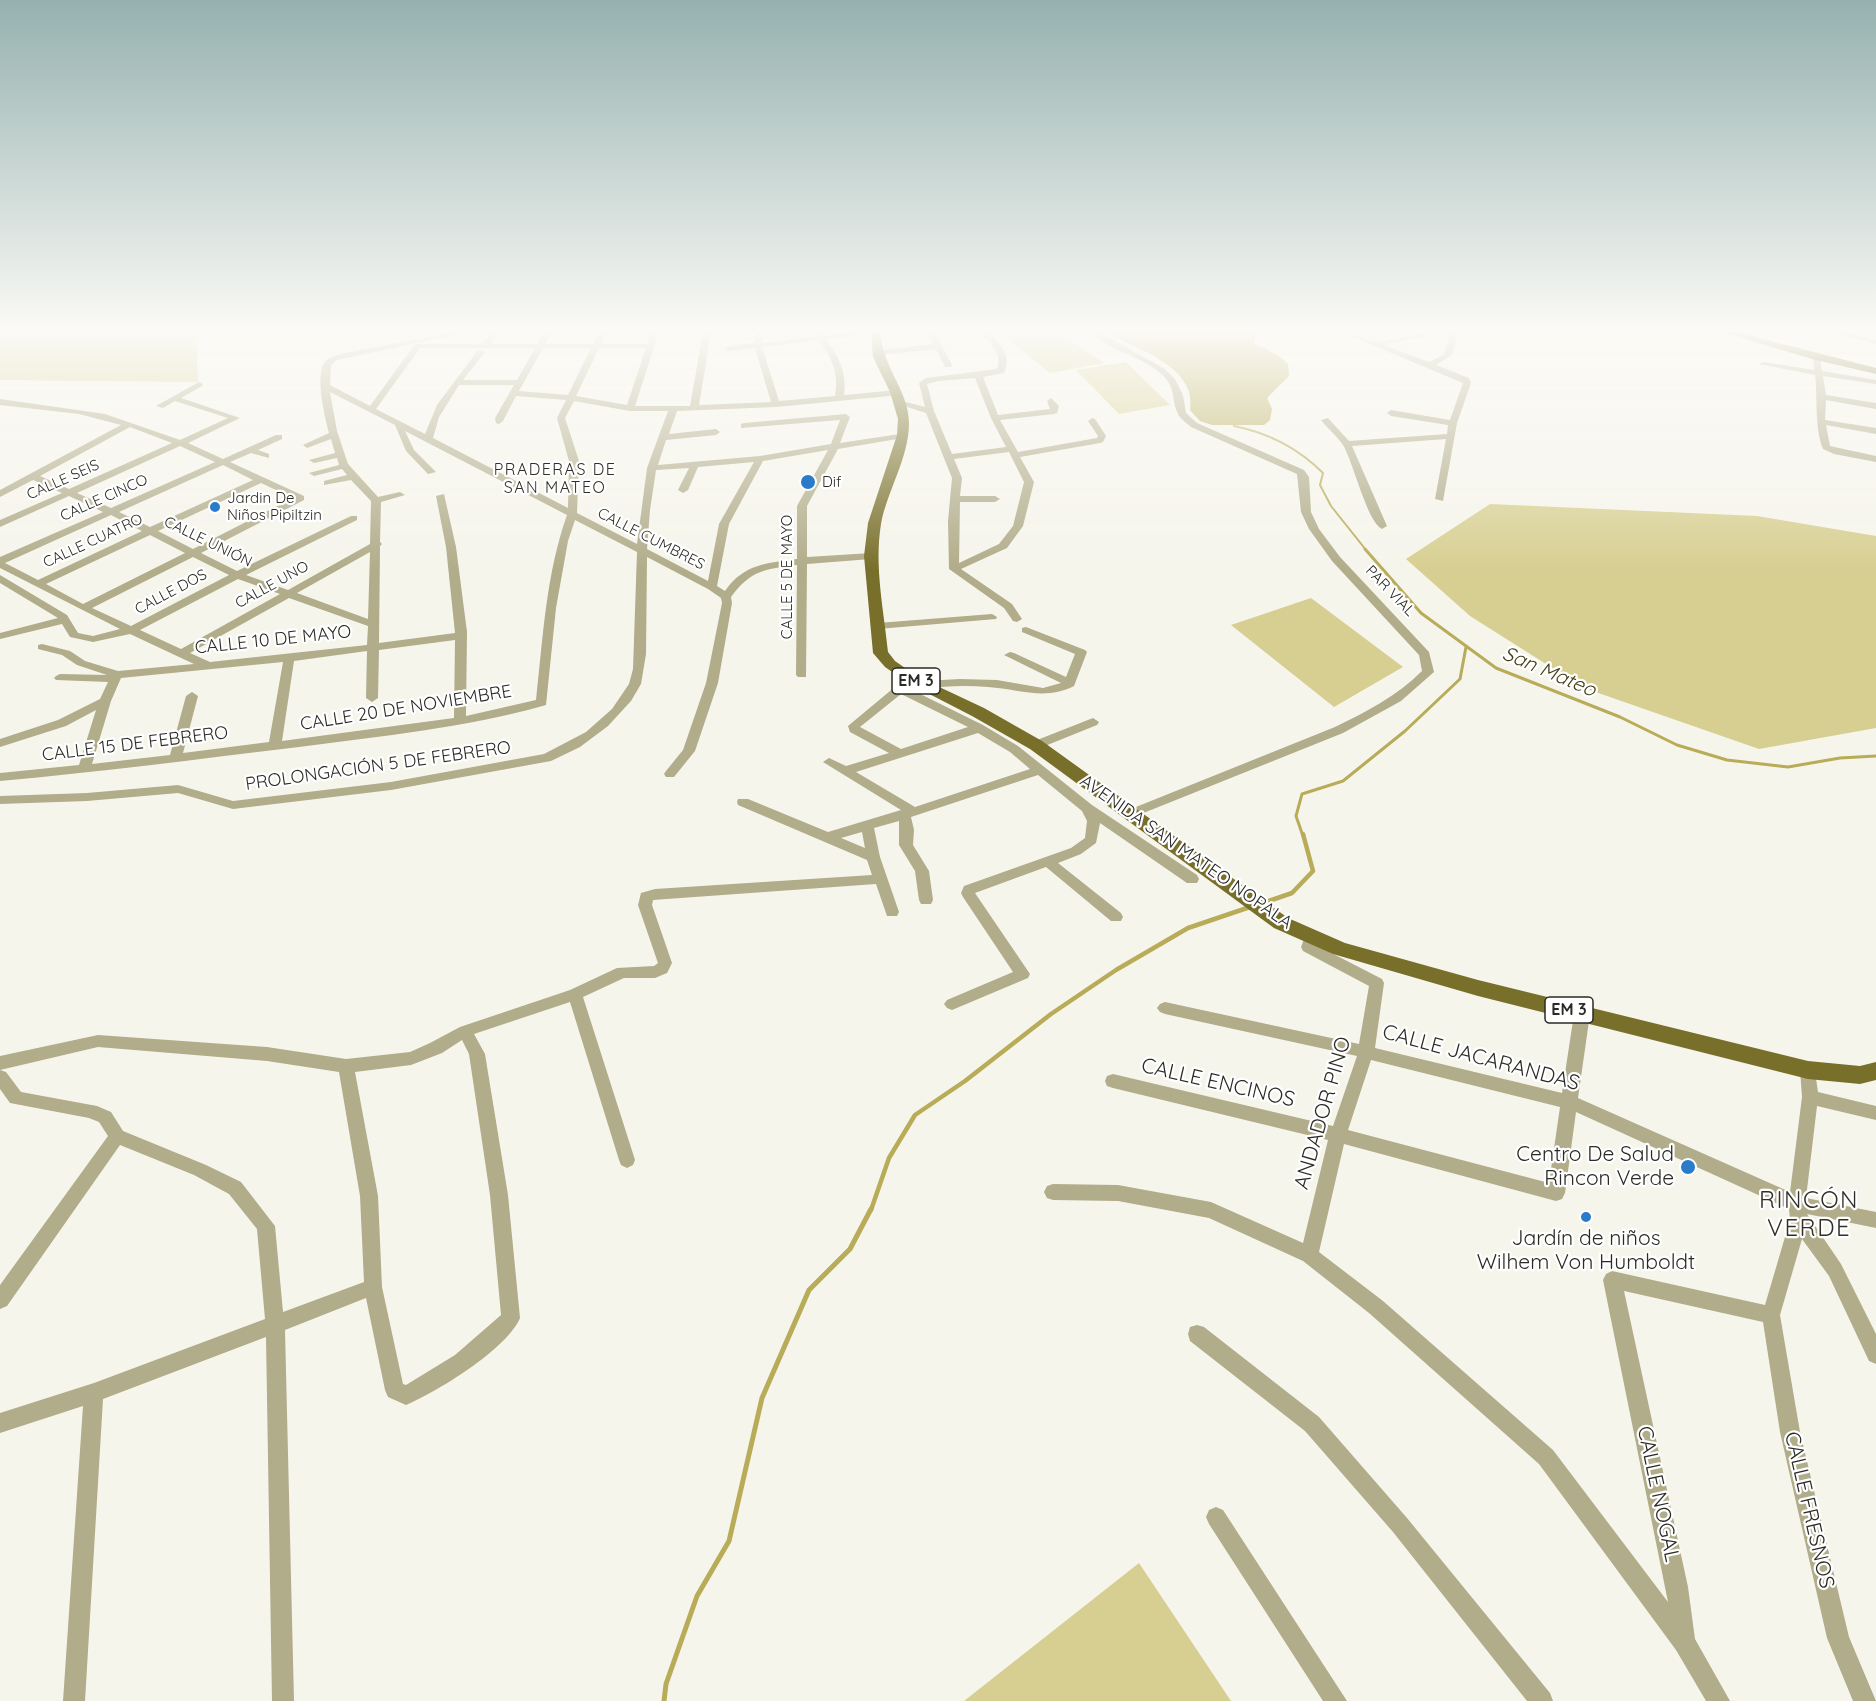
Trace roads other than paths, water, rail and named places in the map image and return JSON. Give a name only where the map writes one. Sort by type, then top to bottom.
[{"type":"main road","name":"AVENIDA SAN MATEO NOPALA","points":[[903,411],[905,421],[903,435],[875,523],[871,556],[881,653],[890,664],[918,682],[1036,745],[1269,915],[1311,938],[1340,949],[1478,988],[1808,1071],[1860,1075],[1876,1071]]},
{"type":"street","points":[[74,411],[129,424],[180,444],[300,500],[83,608]]},
{"type":"street","name":"CALLE SEIS","points":[[0,524],[236,418],[215,411]]},
{"type":"street","points":[[330,411],[333,435],[345,466],[376,500],[377,544],[372,698]]},
{"type":"street","name":"CALLE CUMBRES","points":[[376,411],[712,587],[726,597]]},
{"type":"street","points":[[428,440],[428,430],[438,411]]},
{"type":"street","points":[[499,421],[502,411]]},
{"type":"street","points":[[565,411],[561,418],[574,461],[572,515]]},
{"type":"street","name":"PROLONGACIÓN 5 DE FEBRERO","points":[[0,800],[87,797],[178,789],[233,805],[391,786],[547,758],[567,750],[589,736],[610,718],[627,697],[639,672],[642,550],[652,468],[673,411]]},
{"type":"street","points":[[930,411],[957,478],[957,500],[953,521],[954,569]]},
{"type":"street","points":[[954,569],[1003,546],[1018,525],[1026,500],[1029,482],[992,411]]},
{"type":"street","points":[[995,418],[1051,411]]},
{"type":"street","name":"PAR VIAL","points":[[1131,814],[1370,715],[1414,687],[1428,672],[1425,654],[1336,559],[1314,530],[1306,512],[1304,477],[1301,472],[1194,425],[1182,411]]},
{"type":"street","points":[[1440,499],[1450,436],[1457,411]]},
{"type":"street","points":[[1821,411],[1826,447],[1834,451],[1876,459]]},
{"type":"street","points":[[1391,413],[1453,423]]},
{"type":"street","name":"CALLE 5 DE MAYO","points":[[744,426],[846,417],[836,445],[802,506],[802,675]]},
{"type":"street","points":[[1325,420],[1347,444],[1382,526]]},
{"type":"street","points":[[950,457],[1013,452],[1100,440],[1102,436],[1092,421]]},
{"type":"street","points":[[1821,422],[1876,431]]},
{"type":"street","points":[[0,494],[129,424]]},
{"type":"street","points":[[399,424],[404,443],[416,460],[431,472]]},
{"type":"street","points":[[665,437],[716,432]]},
{"type":"street","points":[[307,445],[333,435]]},
{"type":"street","points":[[652,468],[760,459],[903,435]]},
{"type":"street","points":[[1347,444],[1450,436]]},
{"type":"street","name":"CALLE CINCO","points":[[0,562],[279,437]]},
{"type":"street","points":[[249,449],[266,456]]},
{"type":"street","points":[[314,460],[340,455]]},
{"type":"street","points":[[712,587],[724,524],[760,459]]},
{"type":"street","points":[[683,490],[695,464]]},
{"type":"street","points":[[314,473],[345,466]]},
{"type":"street","name":"CALLE UNIÓN","points":[[32,476],[111,511],[237,575],[375,625]]},
{"type":"street","points":[[327,483],[354,476]]},
{"type":"street","name":"CALLE CUATRO","points":[[38,584],[260,480]]},
{"type":"street","points":[[376,500],[400,495]]},
{"type":"street","points":[[441,496],[451,547],[461,636],[460,719]]},
{"type":"street","points":[[957,500],[994,499]]},
{"type":"street","name":"CALLE 20 DE NOVIEMBRE","points":[[275,746],[460,719],[542,702],[551,608],[562,541],[572,515]]},
{"type":"street","name":"CALLE DOS","points":[[65,620],[75,634],[83,638],[108,637],[132,630],[237,575],[354,518]]},
{"type":"street","name":"CALLE UNO","points":[[183,653],[377,544]]},
{"type":"street","points":[[670,774],[689,751],[712,683],[727,603],[726,597],[741,577],[749,573],[802,562],[871,556]]},
{"type":"street","points":[[0,562],[83,608],[206,665]]},
{"type":"street","points":[[954,569],[1008,606],[1017,619]]},
{"type":"street","points":[[0,578],[65,620]]},
{"type":"street","points":[[878,626],[992,617]]},
{"type":"street","points":[[1,634],[65,620]]},
{"type":"street","points":[[902,754],[854,729],[854,726],[900,689],[918,682],[967,682],[998,684],[1036,692],[1052,692],[1070,683],[1081,652],[1026,630]]},
{"type":"street","name":"CALLE 10 DE MAYO","points":[[60,678],[116,677],[461,636]]},
{"type":"street","points":[[42,647],[66,653],[81,663],[116,677],[105,701],[84,770]]},
{"type":"street","points":[[1010,655],[1070,683]]},
{"type":"street","points":[[275,746],[289,658]]},
{"type":"street","points":[[900,689],[979,728],[1014,749],[1087,808],[1192,879]]},
{"type":"street","points":[[175,759],[192,696]]},
{"type":"street","points":[[0,743],[62,723],[105,701]]},
{"type":"street","points":[[1036,745],[1093,722]]},
{"type":"street","points":[[846,771],[979,728]]},
{"type":"street","name":"CALLE 15 DE FEBRERO","points":[[0,777],[84,770],[275,746]]},
{"type":"street","points":[[829,762],[909,813]]},
{"type":"street","points":[[828,837],[1040,770]]},
{"type":"street","points":[[743,802],[873,857]]},
{"type":"street","points":[[952,1004],[1023,974],[968,893],[969,890],[1076,851],[1091,840],[1094,821],[1087,808]]},
{"type":"street","points":[[909,813],[906,845],[922,871],[927,900]]},
{"type":"street","points":[[867,825],[873,857],[892,912]]},
{"type":"street","points":[[1047,861],[1116,916]]},
{"type":"street","points":[[0,1063],[98,1041],[255,1053],[346,1066],[411,1058],[436,1048],[465,1031],[575,994],[622,972],[655,972],[662,969],[666,963],[645,905],[646,897],[655,894],[881,879]]},
{"type":"street","name":"ANDADOR PINO","points":[[1309,1255],[1338,1135],[1366,1052],[1377,983],[1308,948],[1311,938]]},
{"type":"street","points":[[575,994],[627,1160]]},
{"type":"street","name":"CALLE JACARANDAS","points":[[1165,1008],[1366,1052],[1570,1102],[1798,1212],[1876,1220]]},
{"type":"street","points":[[1570,1102],[1582,1014]]},
{"type":"street","points":[[346,1066],[369,1196],[373,1287],[395,1390],[406,1395],[423,1388],[500,1332],[511,1318],[499,1195],[477,1054],[465,1031]]},
{"type":"street","points":[[1770,1315],[1798,1212],[1810,1097],[1808,1071]]},
{"type":"street","points":[[0,1077],[16,1098],[91,1111],[105,1117],[117,1136],[235,1188],[266,1226],[275,1322],[283,1701]]},
{"type":"street","name":"CALLE ENCINOS","points":[[1113,1081],[1338,1135],[1556,1193],[1570,1102]]},
{"type":"street","points":[[1810,1097],[1876,1113]]},
{"type":"street","points":[[0,1300],[117,1136]]},
{"type":"street","points":[[1053,1192],[1118,1193],[1211,1210],[1309,1255],[1376,1307],[1546,1457],[1684,1642]]},
{"type":"street","points":[[1798,1212],[1871,1332],[1876,1354]]},
{"type":"street","name":"CALLE NOGAL","points":[[1719,1701],[1684,1642],[1677,1587],[1612,1280],[1770,1315]]},
{"type":"street","points":[[0,1423],[94,1393],[275,1322],[373,1287]]},
{"type":"street","name":"CALLE FRESNOS","points":[[1770,1315],[1790,1432],[1838,1638],[1865,1701]]},
{"type":"street","points":[[1197,1334],[1312,1424],[1400,1525],[1542,1701]]},
{"type":"street","points":[[74,1701],[94,1393]]},
{"type":"street","points":[[1216,1517],[1336,1701]]},
{"type":"waterway","name":"San Mateo","points":[[1234,426],[1271,437],[1293,449],[1323,473],[1320,485],[1331,506],[1366,550]]},
{"type":"waterway","name":"San Mateo","points":[[1365,549],[1421,613],[1496,668],[1620,717],[1677,745],[1727,760],[1788,767],[1840,758],[1876,756]]},
{"type":"waterway","points":[[1303,836],[1296,816],[1302,794],[1343,781],[1405,731],[1460,679],[1466,647]]},
{"type":"waterway","points":[[1263,903],[1292,893],[1313,871],[1303,834]]},
{"type":"waterway","points":[[871,1210],[889,1158],[915,1115],[965,1081],[1051,1014],[1116,970],[1188,928],[1250,907]]},
{"type":"waterway","points":[[664,1701],[666,1684],[697,1596],[729,1541],[762,1398],[809,1290],[850,1249],[871,1209]]},
{"type":"place","name":"Dif","points":[[808,482]]},
{"type":"place","name":"Jardin De Niños Pipiltzin","points":[[215,507]]},
{"type":"place","name":"Centro De Salud Rincon Verde","points":[[1688,1167]]},
{"type":"place","name":"Jardín de niños Wilhem Von Humboldt","points":[[1586,1217]]},
{"type":"district","name":"PRADERAS DE SAN MATEO","points":[[555,479]]},
{"type":"district","name":"RINCÓN VERDE","points":[[1809,1215]]}]
